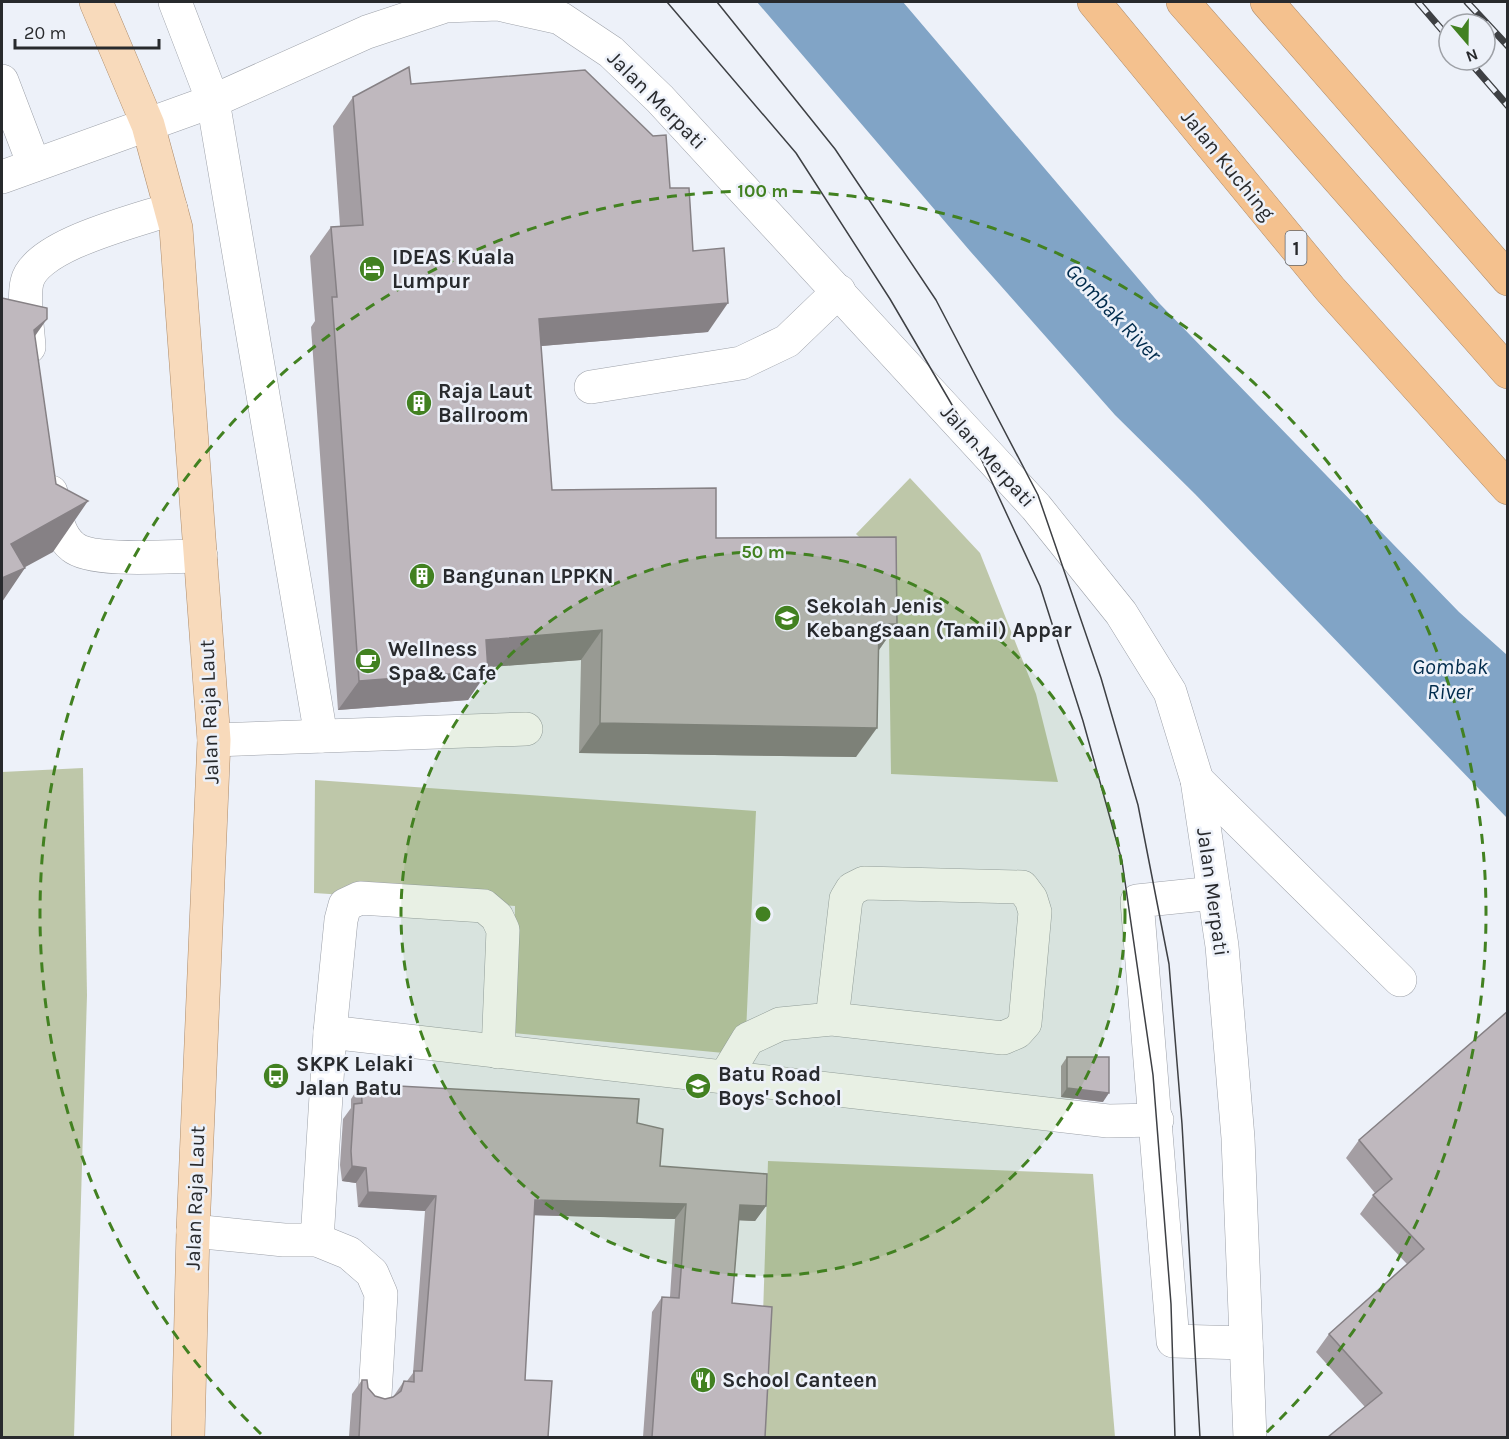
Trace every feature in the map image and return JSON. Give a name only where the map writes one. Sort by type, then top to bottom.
[{"type":"highway","name":"Jalan Kuching","points":[[1094,2],[1330,289],[1508,488]]},
{"type":"highway","points":[[1183,2],[1508,372]]},
{"type":"highway","points":[[1267,2],[1508,279]]},
{"type":"main road","name":"Jalan Raja Laut","points":[[96,2],[148,125],[176,228],[214,740],[193,1231],[188,1437]]},
{"type":"street","points":[[175,2],[213,101],[321,736]]},
{"type":"street","name":"Jalan Merpati","points":[[2,177],[213,101],[368,32],[444,4],[498,4],[560,18],[611,52],[660,99],[1036,507],[1121,613],[1170,692],[1197,780],[1222,946],[1238,1138],[1250,1437]]},
{"type":"street","points":[[2,81],[34,165]]},
{"type":"street","points":[[30,374],[27,282],[35,265],[58,248],[171,209]]},
{"type":"street","points":[[591,387],[741,363],[787,341],[839,291]]},
{"type":"street","points":[[44,464],[61,531],[72,547],[92,556],[201,556]]},
{"type":"street","points":[[214,740],[526,729]]},
{"type":"street","points":[[1197,780],[1400,981]]},
{"type":"street","points":[[725,1077],[748,1039],[780,1024],[832,1019],[1003,1038],[1017,1032],[1025,1023],[1035,912],[1031,899],[1022,887],[864,883],[852,889],[846,899],[832,1019]]},
{"type":"street","points":[[1214,893],[1137,901],[1157,1120],[1173,1341],[1246,1343]]},
{"type":"street","points":[[317,1240],[330,1032],[341,920],[345,905],[360,898],[484,906],[497,917],[503,930],[498,1052]]},
{"type":"street","points":[[330,1032],[1108,1121],[1157,1120]]},
{"type":"street","points":[[193,1231],[284,1240],[317,1240],[349,1253],[372,1273],[381,1294],[375,1395]]},
{"type":"green space","points":[[910,478],[980,553],[1036,694],[1058,782],[891,774],[888,565],[856,534]]},
{"type":"green space","points":[[83,768],[87,995],[74,1437],[2,1437],[2,772]]},
{"type":"green space","points":[[315,780],[756,811],[745,1055],[513,1033],[515,906],[314,893]]},
{"type":"green space","points":[[768,1161],[1093,1174],[1115,1437],[759,1438]]},
{"type":"water","name":"Gombak River","points":[[757,2],[903,2],[1159,303],[1459,612],[1507,655],[1507,818],[1195,494],[1115,415],[970,251]]},
{"type":"building","points":[[409,67],[411,84],[585,70],[653,136],[666,135],[670,188],[689,188],[693,251],[724,248],[728,303],[539,319],[552,490],[716,488],[716,538],[896,537],[897,624],[879,624],[877,728],[600,723],[602,630],[486,640],[488,671],[359,681],[332,297],[337,297],[331,227],[363,225],[353,97]]},
{"type":"building","points":[[2,298],[47,308],[47,319],[34,330],[56,484],[88,501],[11,544],[25,568],[2,578]]},
{"type":"building","points":[[1508,1011],[1508,1437],[1328,1437],[1382,1393],[1329,1334],[1424,1249],[1373,1195],[1392,1179],[1359,1140]]},
{"type":"building","points":[[1067,1057],[1109,1057],[1109,1093],[1067,1088]]},
{"type":"building","points":[[361,1084],[639,1099],[637,1123],[663,1129],[660,1166],[767,1174],[766,1206],[740,1205],[732,1303],[772,1307],[765,1437],[652,1437],[662,1297],[679,1298],[686,1204],[535,1200],[525,1380],[552,1381],[548,1437],[359,1437],[362,1380],[367,1380],[368,1388],[375,1396],[385,1399],[401,1391],[404,1381],[414,1382],[414,1371],[422,1371],[436,1196],[368,1192],[366,1168],[352,1166],[351,1151],[354,1104],[362,1103]]},
{"type":"tram line","points":[[667,2],[796,153],[890,299],[972,439],[1040,586],[1083,721],[1122,861],[1153,1075],[1171,1304],[1175,1438]]},
{"type":"tram line","points":[[717,2],[835,149],[936,300],[1038,495],[1101,678],[1138,805],[1169,964],[1182,1124],[1200,1438]]},
{"type":"railway","points":[[1418,2],[1437,24]]},
{"type":"railway","points":[[1467,2],[1508,46]]},
{"type":"railway","points":[[1478,72],[1508,106]]},
{"type":"place","name":"IDEAS Kuala Lumpur","points":[[372,269]]},
{"type":"place","name":"Raja Laut Ballroom","points":[[419,403]]},
{"type":"place","name":"Bangunan LPPKN","points":[[422,576]]},
{"type":"place","name":"Sekolah Jenis Kebangsaan (Tamil) Appar","points":[[787,618]]},
{"type":"place","name":"Wellness Spa& Cafe","points":[[368,661]]},
{"type":"place","name":"SKPK Lelaki Jalan Batu","points":[[276,1076]]},
{"type":"place","name":"Batu Road Boys' School","points":[[698,1086]]},
{"type":"place","name":"School Canteen","points":[[703,1380]]}]
